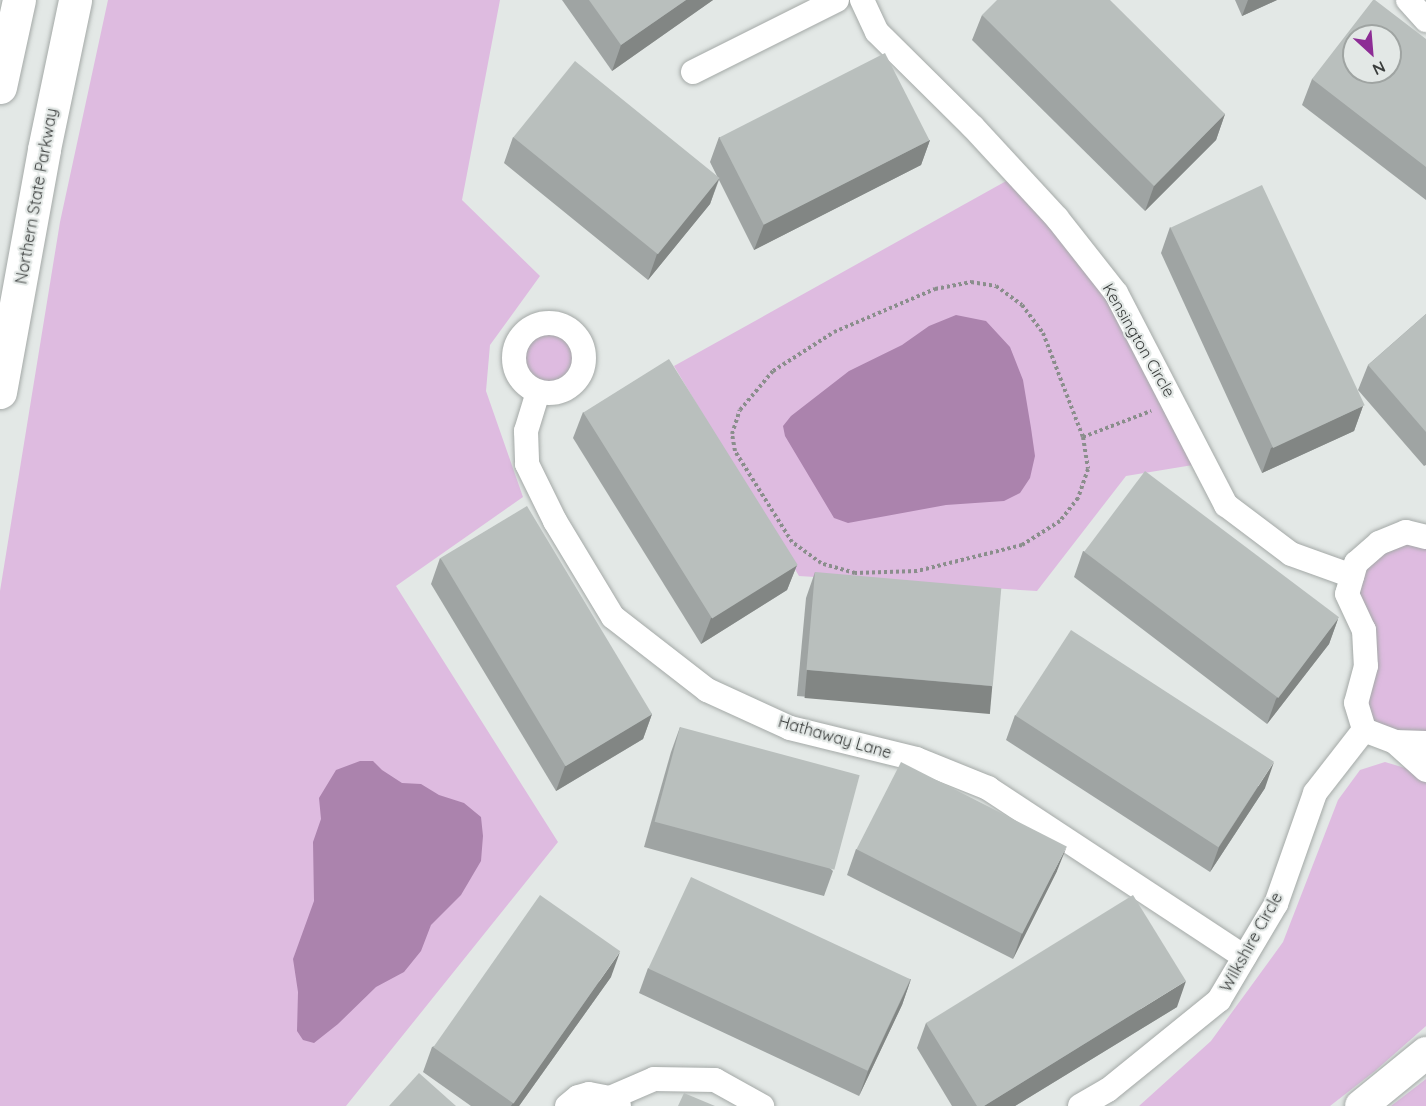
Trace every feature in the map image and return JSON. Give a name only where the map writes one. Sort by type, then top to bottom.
[{"type":"highway","points":[[0,87],[19,0]]},
{"type":"highway","name":"Northern State Parkway","points":[[0,392],[44,149],[75,0]]},
{"type":"main road","points":[[1361,1106],[1426,1053]]},
{"type":"street","points":[[693,72],[837,0]]},
{"type":"street","name":"Kensington Circle","points":[[862,0],[877,32],[973,127],[1072,237],[1116,293],[1226,505],[1291,554],[1352,576]]},
{"type":"street","points":[[1408,0],[1426,20]]},
{"type":"street","name":"Hathaway Lane","points":[[538,392],[526,431],[527,464],[555,520],[613,617],[707,690],[790,728],[916,759],[988,788],[1244,957]]},
{"type":"street","points":[[1426,537],[1406,532],[1379,543],[1356,563],[1347,594],[1364,630],[1366,666],[1356,703],[1364,730],[1395,742],[1426,770]]},
{"type":"street","name":"Wilkshire Circle","points":[[1080,1106],[1108,1090],[1219,1000],[1276,904],[1315,794],[1364,730]]},
{"type":"street","points":[[1395,742],[1426,742]]},
{"type":"street","points":[[567,1106],[579,1097],[589,1094],[614,1102],[654,1079],[715,1080],[762,1106]]},
{"type":"path","points":[[971,282],[996,286],[1022,305],[1043,333],[1083,437],[1088,470],[1077,498],[1060,521],[1022,545],[917,571],[855,573],[821,563],[792,542],[735,451],[732,434],[741,410],[772,371],[834,332],[935,289],[971,282]]},
{"type":"path","points":[[1083,437],[1174,402]]},
{"type":"shaded area","points":[[108,0],[500,0],[462,200],[540,276],[490,345],[486,391],[523,497],[396,586],[558,842],[346,1106],[0,1106],[0,591],[60,222]]},
{"type":"shaded area","points":[[1017,175],[1057,218],[1205,463],[1126,476],[1037,591],[799,576],[674,366]]},
{"type":"shaded area","points":[[956,315],[986,321],[1010,347],[1023,380],[1031,428],[1035,456],[1030,478],[1020,493],[1004,501],[946,505],[848,523],[834,518],[785,436],[783,426],[791,416],[849,371],[902,345],[929,326]]},
{"type":"shaded area","points":[[549,323],[562,326],[574,333],[581,345],[584,358],[581,371],[574,383],[562,390],[549,393],[536,390],[524,383],[517,371],[514,358],[517,345],[524,333],[536,326]]},
{"type":"shaded area","points":[[1426,537],[1426,743],[1364,730],[1366,666],[1347,594],[1356,563]]},
{"type":"shaded area","points":[[360,761],[373,761],[402,783],[421,784],[439,795],[464,803],[481,817],[483,836],[481,861],[461,895],[431,925],[421,951],[404,972],[376,987],[338,1024],[314,1043],[303,1040],[297,1031],[298,992],[293,959],[314,901],[313,842],[321,819],[319,798],[336,770]]},
{"type":"shaded area","points":[[1385,762],[1415,771],[1426,781],[1426,1026],[1375,1071],[1330,1106],[1139,1106],[1211,1041],[1283,942],[1338,800],[1360,770]]},
{"type":"shaded area","points":[[1426,1079],[1426,1106],[1391,1106]]},
{"type":"building","points":[[589,0],[686,0],[621,45]]},
{"type":"building","points":[[997,0],[1110,0],[1225,114],[1154,186],[982,15]]},
{"type":"building","points":[[1373,0],[1426,39],[1426,167],[1312,79],[1342,40],[1342,84],[1402,84],[1402,24],[1354,24]]},
{"type":"building","points":[[885,53],[929,140],[764,225],[719,137]]},
{"type":"building","points":[[575,61],[720,178],[658,254],[513,137]]},
{"type":"building","points":[[1262,185],[1365,405],[1273,448],[1170,228]]},
{"type":"building","points":[[1426,314],[1426,432],[1368,365]]},
{"type":"building","points":[[669,359],[798,565],[712,619],[583,413]]},
{"type":"building","points":[[1145,471],[1339,617],[1278,698],[1084,552]]},
{"type":"building","points":[[527,506],[652,714],[566,766],[440,558]]},
{"type":"building","points":[[815,572],[1001,588],[993,686],[806,670]]},
{"type":"building","points":[[1071,630],[1274,762],[1218,847],[1015,716]]},
{"type":"building","points":[[680,727],[860,775],[834,870],[655,822]]},
{"type":"building","points":[[901,762],[1067,846],[1022,934],[857,849]]},
{"type":"building","points":[[691,877],[910,979],[868,1071],[648,969]]},
{"type":"building","points":[[540,895],[620,951],[514,1104],[433,1047]]},
{"type":"building","points":[[1133,895],[1186,981],[984,1106],[977,1106],[926,1023]]},
{"type":"building","points":[[419,1073],[456,1106],[389,1106]]},
{"type":"building","points":[[684,1093],[715,1106],[678,1106]]}]
